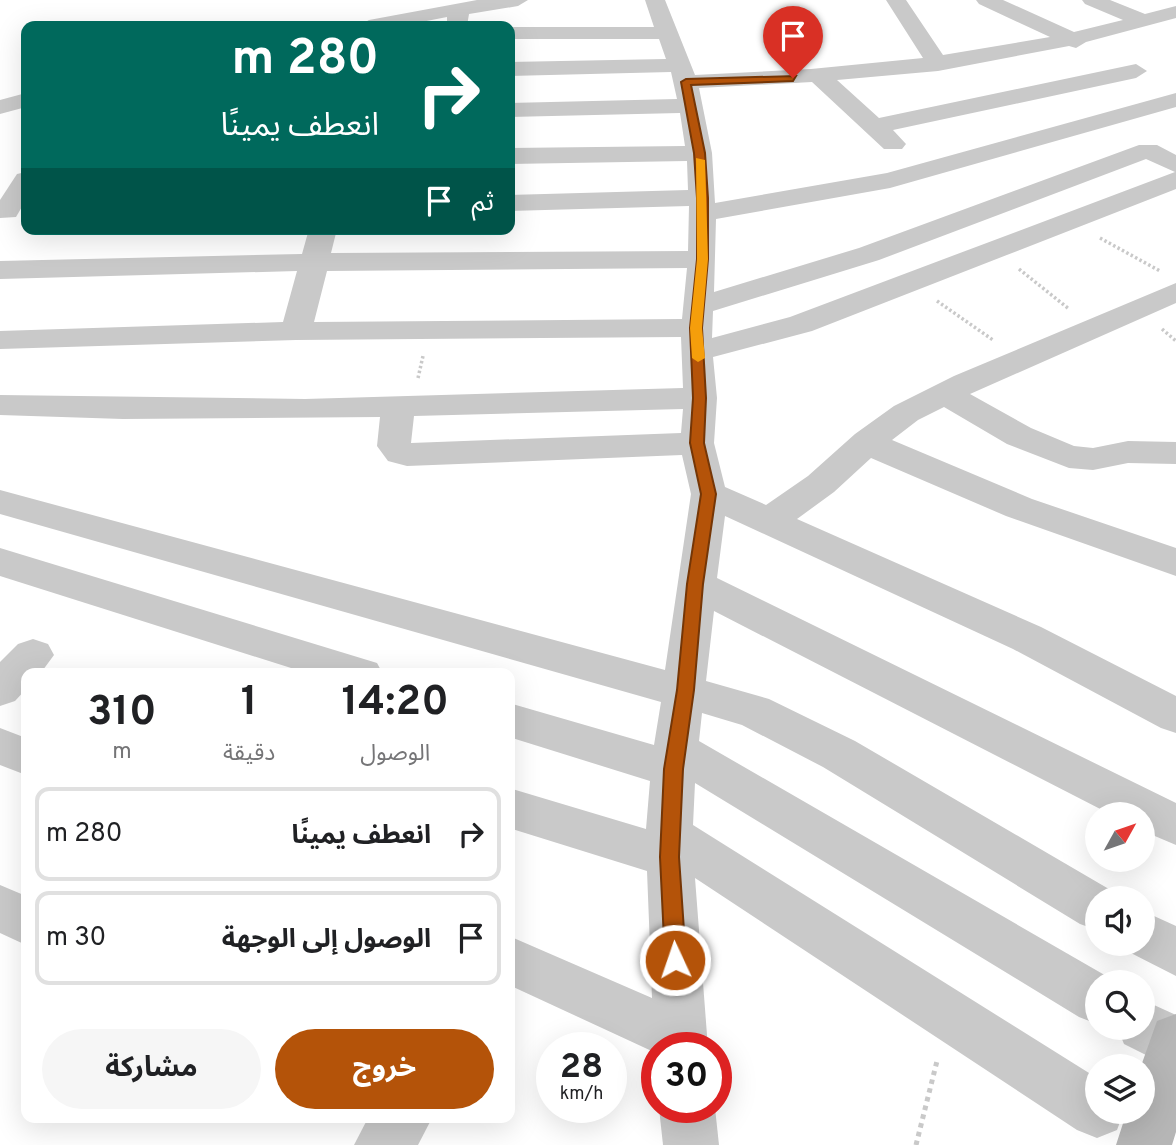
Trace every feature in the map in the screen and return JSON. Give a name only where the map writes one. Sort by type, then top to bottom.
[{"type":"main road","points":[[1144,1143],[1164,1037]]},
{"type":"street","points":[[426,21],[458,18],[518,0]]},
{"type":"street","points":[[655,0],[686,84],[699,153],[702,259],[698,328],[697,443],[709,494],[695,584],[675,760],[670,846],[679,1032]]},
{"type":"street","points":[[896,0],[938,64]]},
{"type":"street","points":[[986,0],[1072,39],[1176,92]]},
{"type":"street","points":[[1034,0],[1106,32]]},
{"type":"street","points":[[1093,0],[1144,21]]},
{"type":"street","points":[[1155,0],[1176,10]]},
{"type":"street","points":[[515,109],[686,84],[820,77],[938,64],[1106,32],[1176,10]]},
{"type":"street","points":[[515,33],[667,33]]},
{"type":"street","points":[[515,70],[686,84]]},
{"type":"street","points":[[874,127],[929,113],[1136,71]]},
{"type":"street","points":[[820,77],[921,171]]},
{"type":"street","points":[[515,203],[702,205],[795,199],[921,171],[1176,100]]},
{"type":"street","points":[[0,107],[21,101]]},
{"type":"street","points":[[698,328],[743,294],[909,239],[1176,139]]},
{"type":"street","points":[[1148,150],[1176,165]]},
{"type":"street","points":[[515,156],[699,153]]},
{"type":"street","points":[[0,372],[9,340],[296,331],[428,332],[801,324],[1176,180]]},
{"type":"street","points":[[11,215],[21,192]]},
{"type":"street","points":[[296,331],[321,235]]},
{"type":"street","points":[[432,262],[438,235]]},
{"type":"street","points":[[0,270],[312,262],[702,259]]},
{"type":"street","points":[[769,521],[821,484],[898,418],[944,393],[1023,360],[1170,282]]},
{"type":"street","points":[[944,393],[1020,436],[1069,457],[1093,459],[1128,452],[1176,453]]},
{"type":"street","points":[[0,405],[123,409],[405,406],[699,398]]},
{"type":"street","points":[[405,406],[394,446],[400,453],[407,455],[697,443]]},
{"type":"street","points":[[867,442],[923,470],[1015,507],[1176,562]]},
{"type":"street","points":[[709,494],[1027,638],[1176,716]]},
{"type":"street","points":[[0,502],[754,711],[839,754],[1085,901]]},
{"type":"street","points":[[0,562],[343,668]]},
{"type":"street","points":[[695,584],[1176,825]]},
{"type":"street","points":[[0,689],[33,655]]},
{"type":"street","points":[[515,721],[675,760],[1085,992]]},
{"type":"street","points":[[0,746],[21,755]]},
{"type":"street","points":[[515,809],[670,846],[950,1013],[1085,1102]]},
{"type":"street","points":[[0,907],[21,919]]},
{"type":"street","points":[[1155,941],[1176,952]]},
{"type":"street","points":[[515,970],[657,1032]]},
{"type":"street","points":[[689,1123],[691,1145]]},
{"type":"street","points":[[1117,1124],[1144,1143]]},
{"type":"path","points":[[1070,220],[1170,282]]},
{"type":"path","points":[[912,283],[1023,360]]},
{"type":"path","points":[[405,406],[428,332]]},
{"type":"path","points":[[916,1145],[950,1013]]},
{"type":"slow traffic","points":[[698,358],[696,328],[702,259],[700,160]]},
{"type":"route","points":[[675,960],[670,857],[673,769],[685,690],[695,584],[709,494],[697,443],[699,398],[696,328],[702,259],[702,198],[699,153],[686,82],[793,78]]}]
